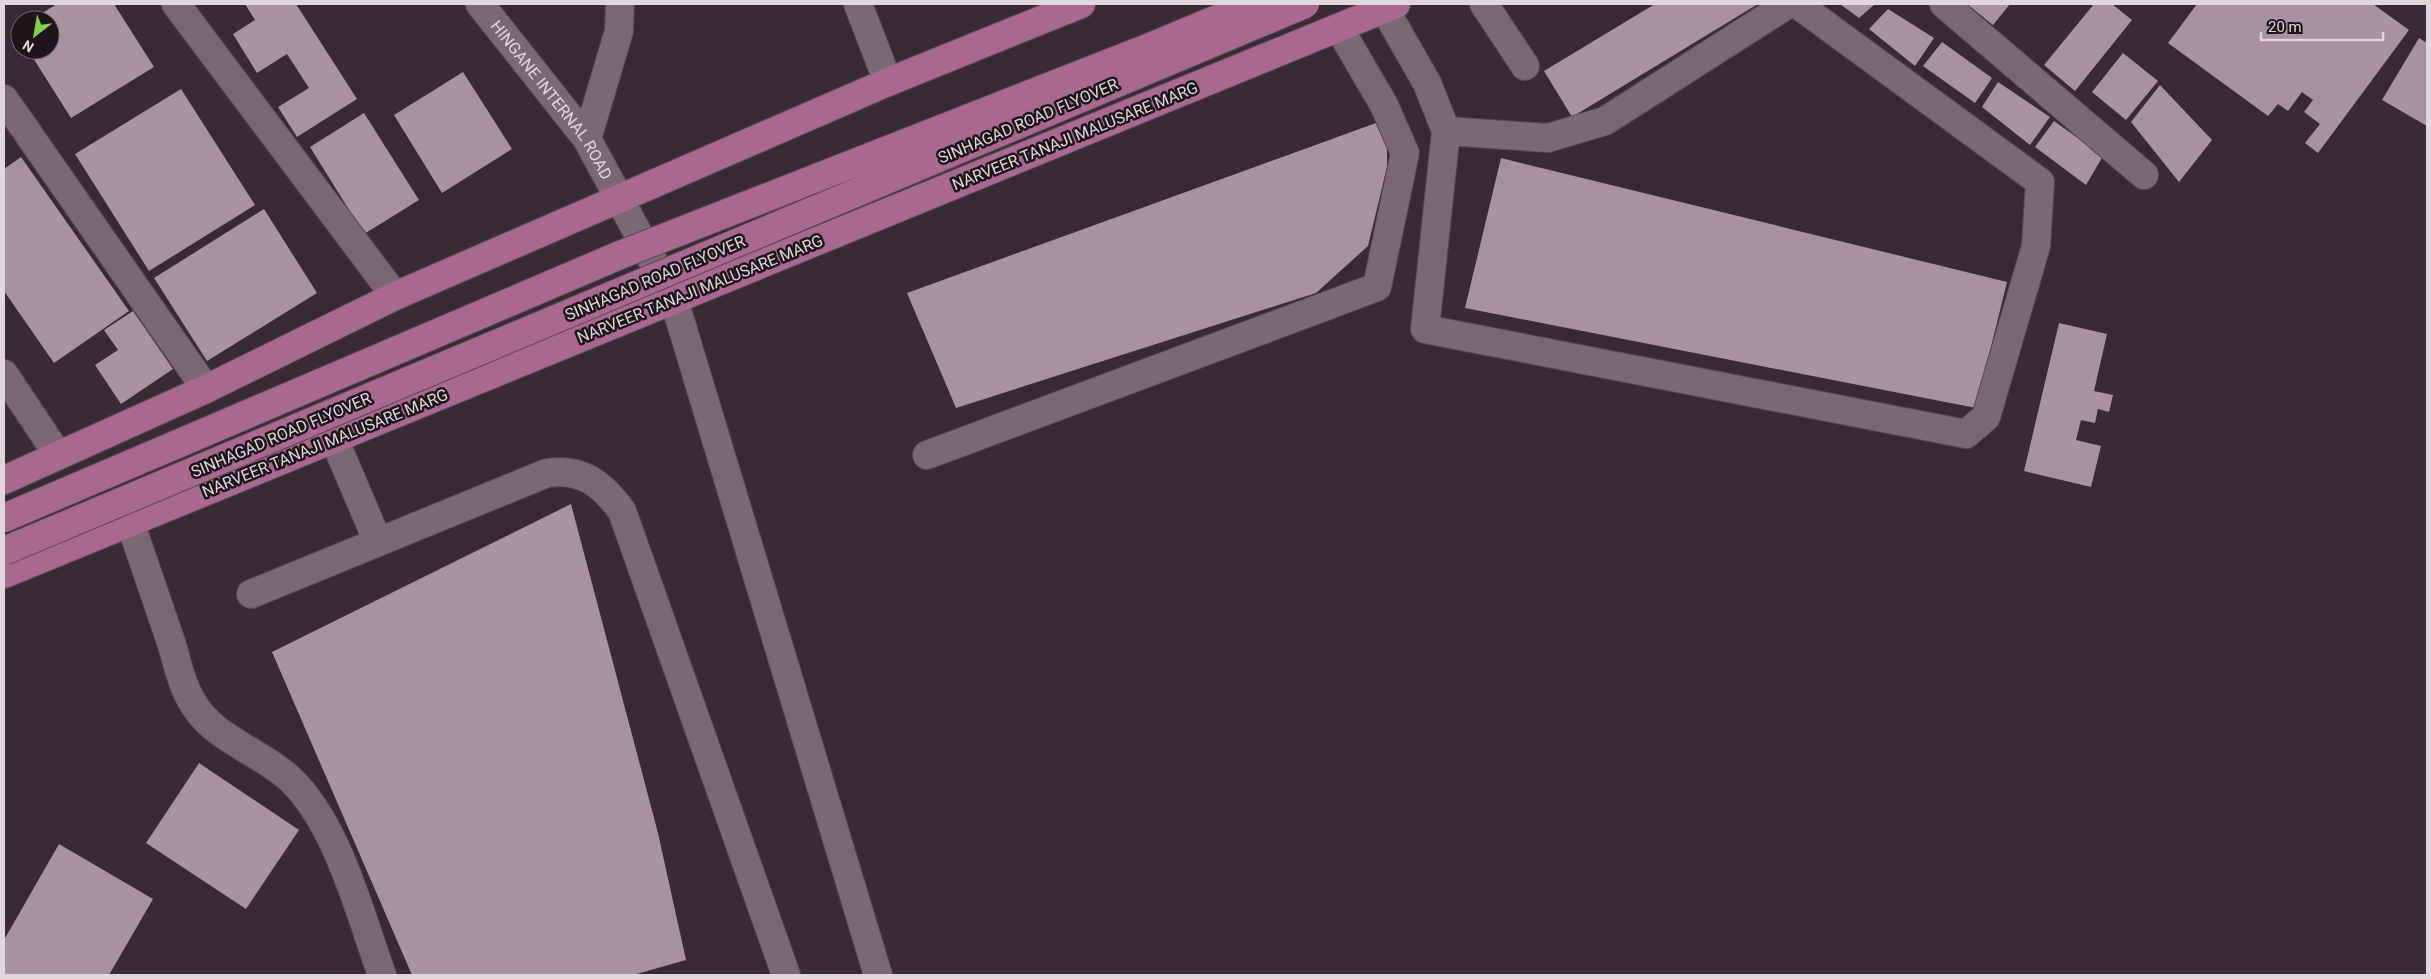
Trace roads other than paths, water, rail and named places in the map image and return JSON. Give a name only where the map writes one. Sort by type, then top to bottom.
[{"type":"main road","points":[[4,480],[206,389],[395,296],[888,82],[1081,4]]},
{"type":"main road","name":"SINHAGAD ROAD FLYOVER","points":[[4,518],[611,259],[900,143],[1150,48],[1253,4]]},
{"type":"main road","name":"SINHAGAD ROAD FLYOVER","points":[[4,551],[1305,4]]},
{"type":"main road","name":"NARVEER TANAJI MALUSARE MARG","points":[[4,574],[1390,6]]},
{"type":"street","points":[[176,4],[395,296]]},
{"type":"street","name":"HINGANE INTERNAL ROAD","points":[[480,4],[587,139],[674,300],[871,974]]},
{"type":"street","points":[[587,139],[619,31],[620,4]]},
{"type":"street","points":[[858,4],[888,82]]},
{"type":"street","points":[[1484,4],[1526,66]]},
{"type":"street","points":[[1446,131],[1548,138],[1606,120],[1788,4]]},
{"type":"street","points":[[1390,6],[1427,82],[1446,131],[1424,329],[1966,434],[1986,417],[2036,246],[2040,182],[1797,4]]},
{"type":"street","points":[[1944,4],[2144,175]]},
{"type":"street","points":[[927,455],[1377,288],[1405,153],[1384,105],[1339,28]]},
{"type":"street","points":[[4,99],[206,389]]},
{"type":"street","points":[[4,374],[58,455]]},
{"type":"street","points":[[334,439],[378,542]]},
{"type":"street","points":[[251,594],[548,473],[565,471],[588,478],[607,491],[622,511],[786,975]]},
{"type":"street","points":[[130,522],[190,698],[210,726],[278,770],[289,779],[311,804],[325,825],[336,849],[382,975]]}]
